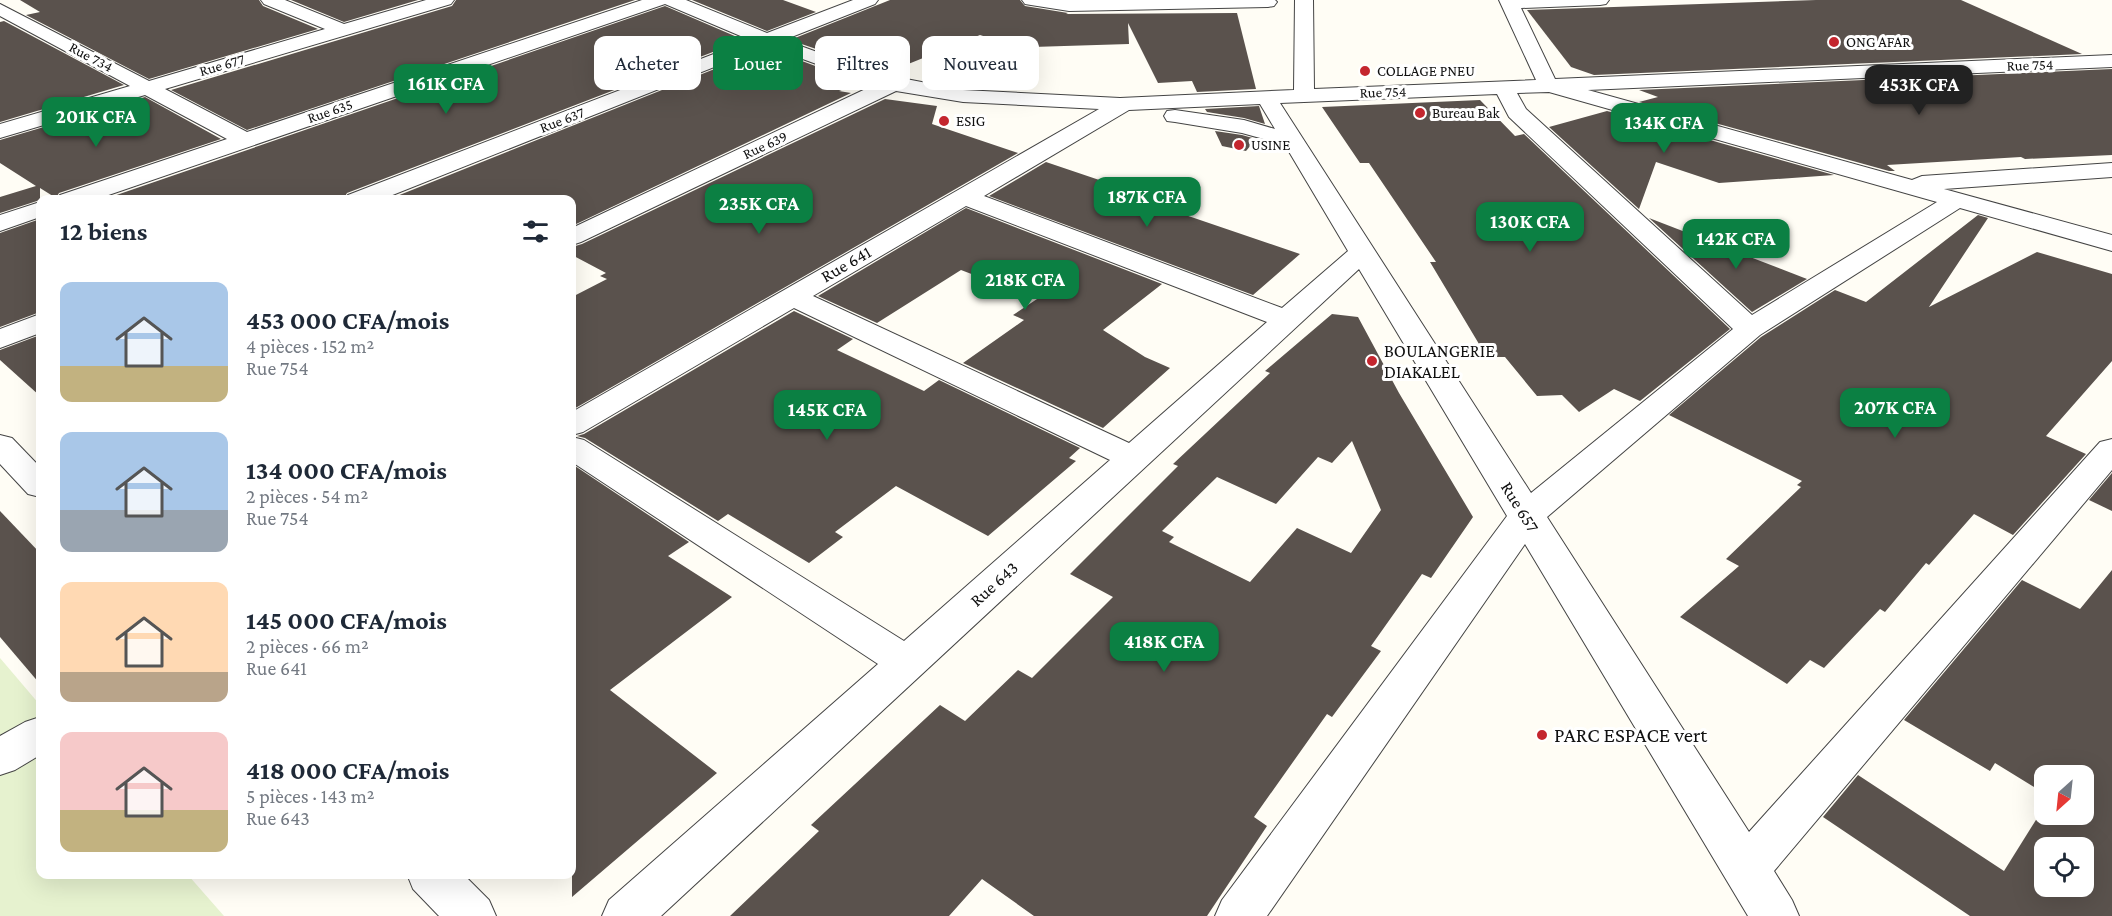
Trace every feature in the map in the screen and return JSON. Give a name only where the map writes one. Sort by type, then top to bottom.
[{"type":"street","points":[[270,0],[343,30]]},
{"type":"street","name":"Rue 677","points":[[0,131],[444,0]]},
{"type":"street","name":"Rue 635","points":[[84,195],[659,0]]},
{"type":"street","name":"Rue 754","points":[[670,0],[757,36]]},
{"type":"street","name":"Rue 637","points":[[777,36],[869,0]]},
{"type":"street","points":[[1031,0],[1069,6],[1264,1],[1304,7],[1304,95]]},
{"type":"street","points":[[1600,0],[1509,2],[1548,85],[1955,201],[2112,243]]},
{"type":"street","name":"Rue 734","points":[[0,9],[245,140]]},
{"type":"street","name":"Rue 637","points":[[370,195],[713,61]]},
{"type":"street","name":"Rue 754","points":[[910,87],[963,96],[1120,104],[2112,61]]},
{"type":"street","points":[[1504,87],[1517,112],[1750,329]]},
{"type":"street","name":"Rue 639","points":[[576,235],[880,90]]},
{"type":"street","name":"Rue 657","points":[[1266,97],[1774,916]]},
{"type":"street","points":[[1120,104],[1244,127],[1294,141]]},
{"type":"street","name":"Rue 641","points":[[576,423],[1120,104]]},
{"type":"street","points":[[1900,185],[2112,170]]},
{"type":"street","points":[[963,195],[1287,320]]},
{"type":"street","points":[[1239,916],[1526,516],[1750,329],[1955,201]]},
{"type":"street","points":[[0,223],[36,210]]},
{"type":"street","name":"Rue 643","points":[[626,916],[1362,252]]},
{"type":"street","points":[[791,296],[1134,458]]},
{"type":"street","points":[[0,339],[36,325]]},
{"type":"street","points":[[0,445],[36,482]]},
{"type":"street","points":[[1746,870],[2112,449]]},
{"type":"street","points":[[576,450],[907,663]]},
{"type":"street","points":[[0,757],[36,736]]},
{"type":"street","points":[[435,879],[472,916]]},
{"type":"green space","points":[[0,658],[36,700],[36,879],[192,879],[224,916],[0,916]]},
{"type":"building","points":[[20,0],[259,0],[263,6],[318,29],[149,79],[26,15],[40,12]]},
{"type":"building","points":[[291,0],[418,0],[344,22]]},
{"type":"building","points":[[456,0],[635,0],[247,130],[171,90],[452,6]]},
{"type":"building","points":[[692,0],[783,0],[816,12],[767,31]]},
{"type":"building","points":[[890,0],[1020,0],[1025,6],[1068,13],[1066,14],[1237,13],[1256,89],[1197,92],[1192,81],[1158,83],[1128,23],[1129,44],[1039,47],[1039,36],[922,36],[922,58],[910,63],[910,36],[815,36],[815,49],[803,44],[803,36],[800,36]]},
{"type":"building","points":[[1816,0],[1961,0],[2082,54],[1594,75],[1571,67],[1527,10]]},
{"type":"building","points":[[665,6],[735,36],[713,36],[713,52],[701,57],[701,36],[594,36],[594,90],[614,90],[346,195],[117,195]]},
{"type":"building","points":[[4,21],[124,85],[0,122],[0,22]]},
{"type":"building","points":[[803,61],[815,66],[815,90],[842,90],[839,91],[851,93],[576,224],[576,195],[400,195],[662,90],[701,90],[701,74],[713,70],[713,90],[803,90]]},
{"type":"building","points":[[2112,69],[2112,155],[2025,159],[2021,157],[1887,165],[1895,171],[1639,102],[1658,97],[1639,90]]},
{"type":"building","points":[[145,97],[221,139],[58,195],[51,195],[40,188],[40,195],[36,195],[36,201],[0,213],[0,197],[36,186],[0,163],[0,140]]},
{"type":"building","points":[[885,99],[937,106],[932,124],[1018,153],[576,408],[576,295],[607,279],[600,276],[606,273],[576,257],[576,246]]},
{"type":"building","points":[[1480,100],[1515,136],[1524,134],[1730,329],[1640,401],[1614,389],[1579,412],[1562,395],[1537,396],[1505,357],[1491,357],[1479,344],[1430,262],[1436,262],[1369,163],[1360,163],[1322,107]]},
{"type":"building","points":[[1259,106],[1265,124],[1207,112],[1205,109]]},
{"type":"building","points":[[1607,111],[1834,175],[1719,183],[1656,162],[1639,209],[1549,127]]},
{"type":"building","points":[[1215,131],[1256,139],[1246,151],[1222,146]]},
{"type":"building","points":[[1046,162],[1117,186],[1112,190],[1300,254],[1253,295],[989,196]]},
{"type":"building","points":[[966,208],[1162,284],[1103,330],[1145,357],[1170,368],[1103,428],[963,363],[1024,320],[1013,315],[1037,299],[961,270],[877,323],[818,296]]},
{"type":"building","points":[[1978,215],[1988,218],[1929,307],[2037,252],[2112,274],[2112,361],[2046,436],[2086,454],[2013,535],[1974,514],[1929,565],[1926,563],[1885,612],[1880,609],[1824,668],[1810,660],[1787,684],[1680,617],[1739,566],[1726,559],[1801,487],[1797,485],[1802,481],[1669,415],[1761,337],[1835,290],[1866,302]]},
{"type":"building","points":[[1649,218],[1807,279],[1752,312]]},
{"type":"building","points":[[36,220],[36,314],[0,327],[0,233]]},
{"type":"building","points":[[794,311],[853,339],[837,350],[924,391],[939,380],[1080,448],[1069,458],[1076,461],[988,536],[896,486],[835,532],[843,537],[809,563],[728,514],[718,521],[585,438],[577,436]]},
{"type":"building","points":[[1332,314],[1358,317],[1399,393],[1473,517],[1431,578],[1422,574],[1371,646],[1381,651],[1332,717],[1327,714],[1254,817],[1267,826],[1207,916],[1034,916],[982,879],[949,916],[730,916],[819,831],[811,825],[940,705],[965,721],[1018,670],[1032,678],[1113,597],[1070,574],[1178,466],[1173,464],[1270,373],[1265,371]],"holes":[[[1352,441],[1381,510],[1351,553],[1297,528],[1250,582],[1169,542],[1174,537],[1162,531],[1217,477],[1276,504],[1318,457],[1332,463]]]},
{"type":"building","points":[[36,336],[36,392],[0,360],[0,350]]},
{"type":"building","points":[[576,467],[689,542],[668,556],[732,597],[610,690],[717,773],[572,897],[572,879],[576,879]]},
{"type":"building","points":[[2112,473],[2112,511],[2089,500]]},
{"type":"building","points":[[0,511],[36,549],[36,679],[0,637]]},
{"type":"building","points":[[2112,570],[2112,916],[1970,916],[1823,817],[1858,775],[2004,871],[2034,823],[2034,825],[2094,825],[2094,765],[2034,765],[2034,787],[1995,763],[1990,771],[1904,720],[2022,580],[2080,609]]},
{"type":"place","name":"ONG AFAR","points":[[1834,42]]},
{"type":"place","name":"COLLAGE PNEU","points":[[1365,71]]},
{"type":"place","name":"Bureau Bak","points":[[1420,113]]},
{"type":"place","name":"ESIG","points":[[944,121]]},
{"type":"place","name":"USINE","points":[[1239,145]]},
{"type":"place","name":"BOULANGERIE DIAKALEL","points":[[1372,361]]},
{"type":"place","name":"PARC ESPACE vert","points":[[1542,735]]}]
